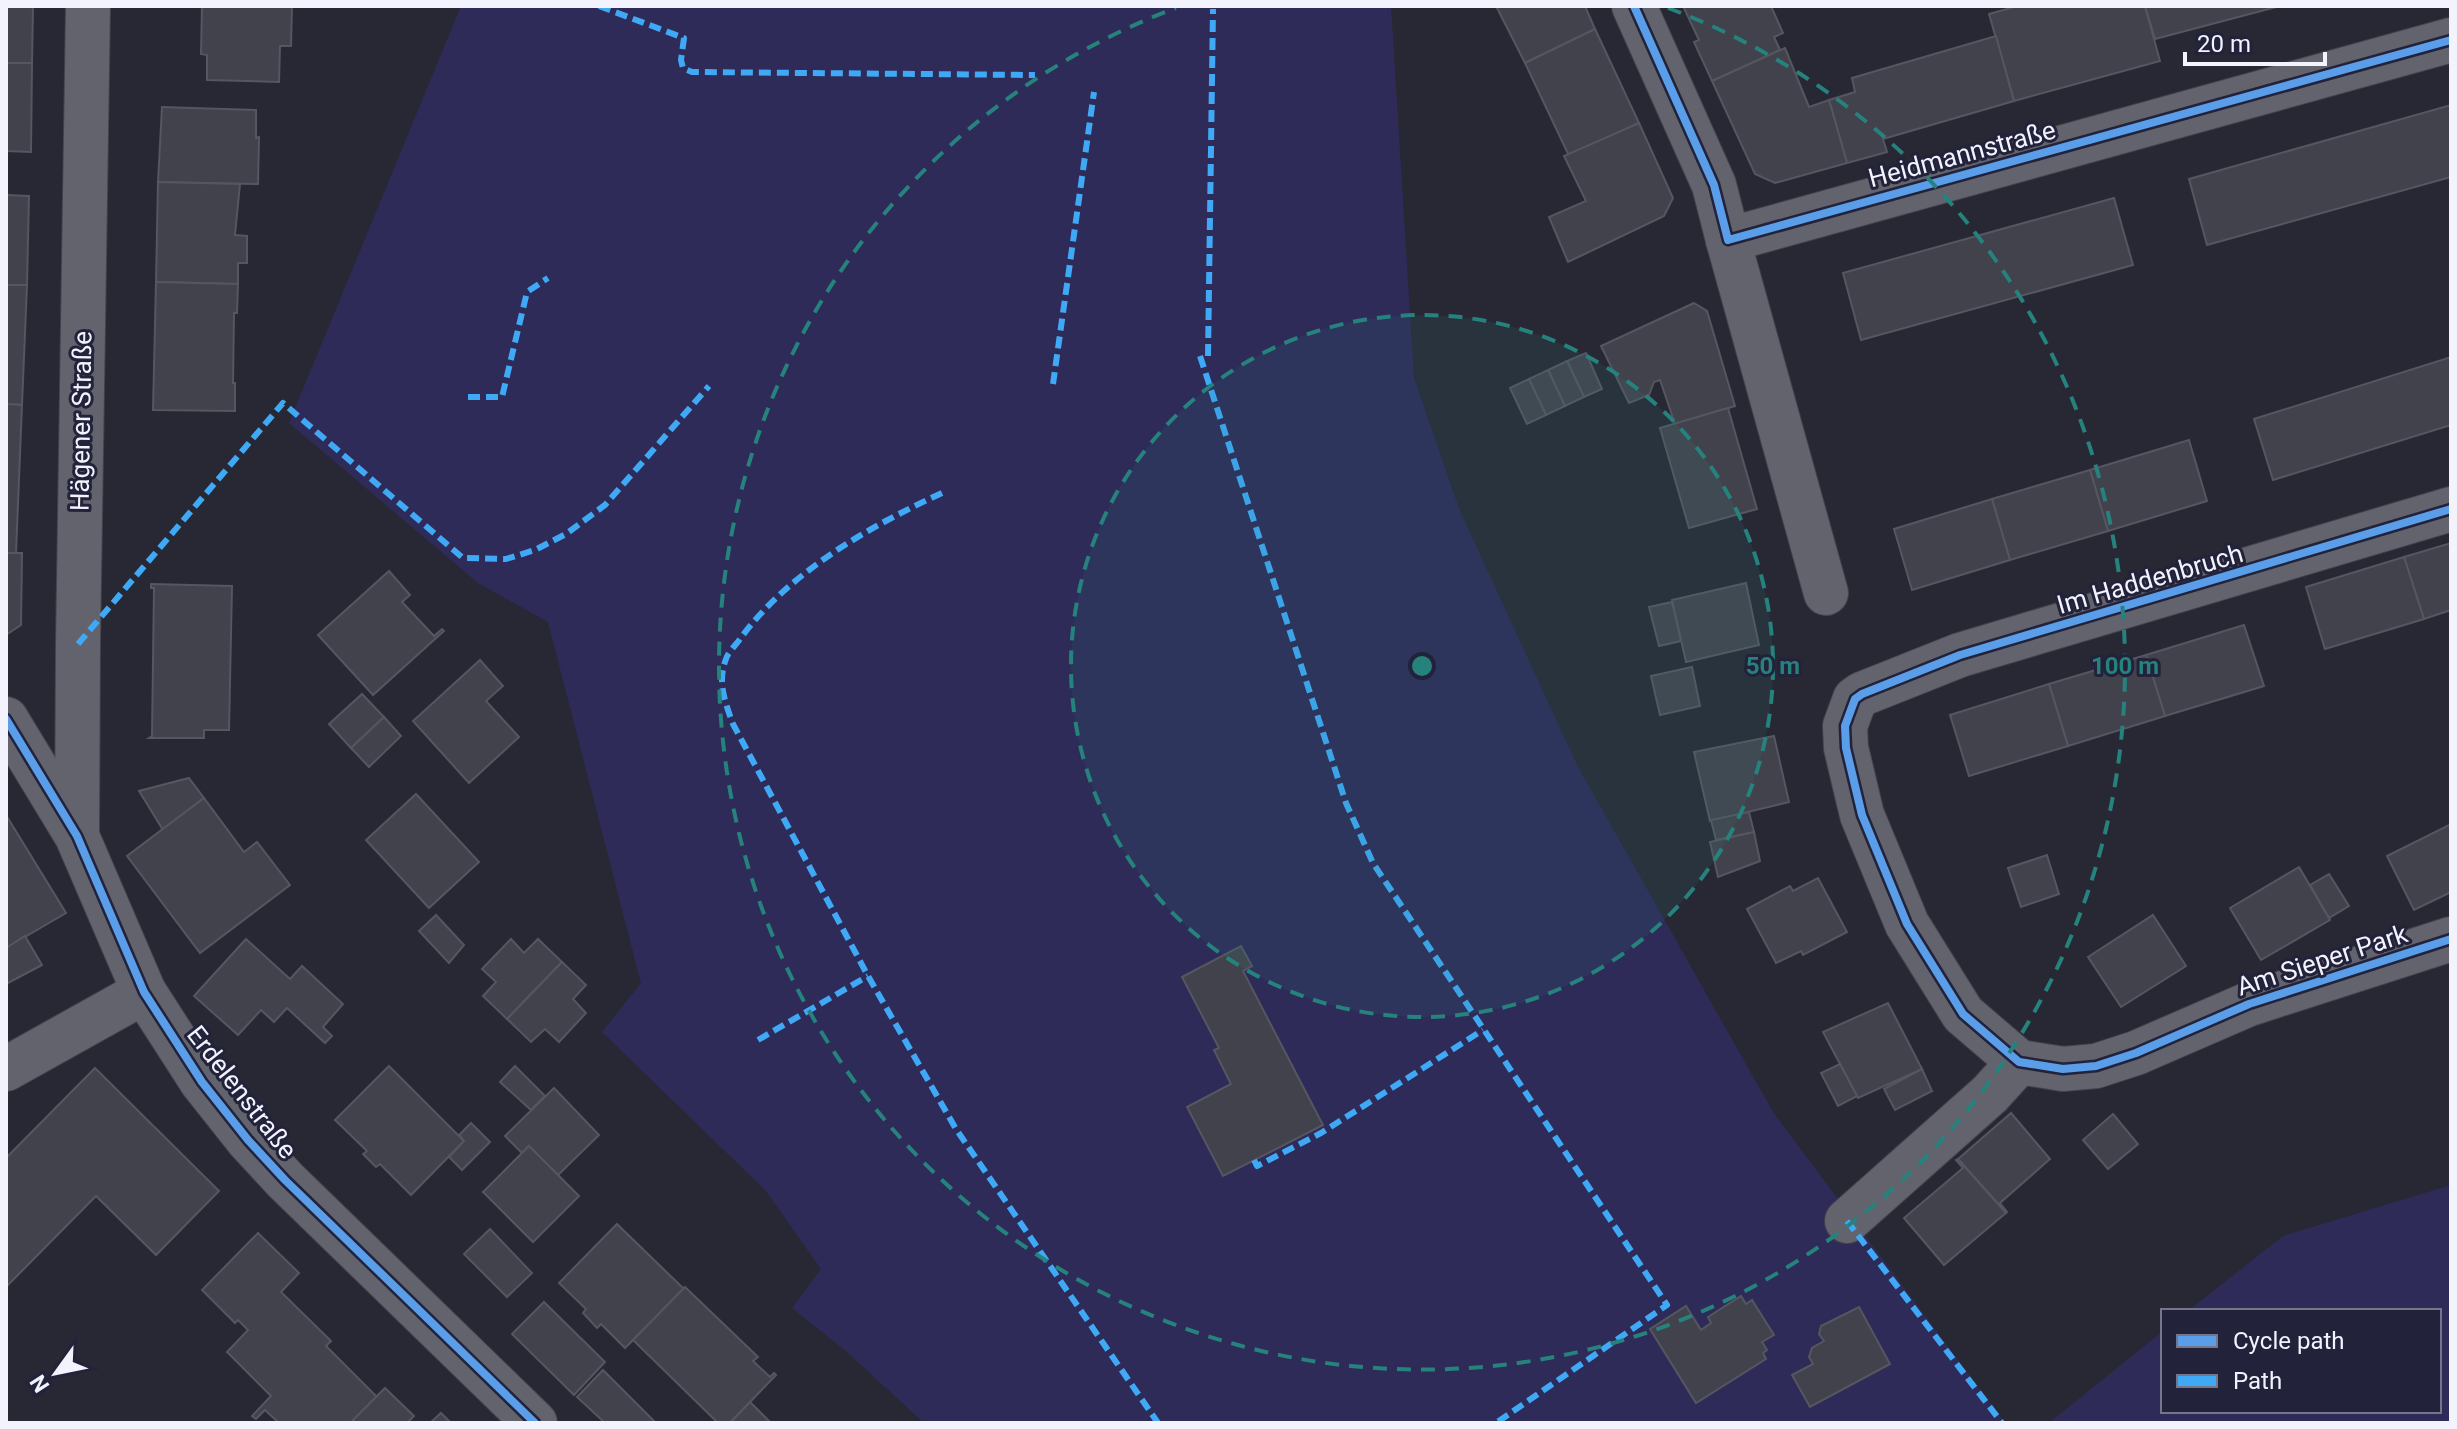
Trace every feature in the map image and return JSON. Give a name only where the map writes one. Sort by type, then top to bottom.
[{"type":"street","name":"Hägener Straße","points":[[77,836],[88,6]]},
{"type":"street","points":[[1634,6],[1714,185],[1826,593]]},
{"type":"street","name":"Heidmannstraße","points":[[1728,240],[2451,40]]},
{"type":"street","name":"Im Haddenbruch","points":[[2019,1062],[1963,1014],[1907,924],[1862,815],[1846,748],[1845,726],[1855,699],[1960,655],[2451,509]]},
{"type":"street","name":"Erdelenstraße","points":[[6,719],[77,836],[144,992],[202,1082],[285,1180],[535,1423]]},
{"type":"street","name":"Am Sieper Park","points":[[2019,1062],[2063,1069],[2096,1066],[2136,1053],[2249,1004],[2451,939]]},
{"type":"street","points":[[6,1069],[144,992]]},
{"type":"street","points":[[1847,1221],[1990,1094],[2019,1062]]},
{"type":"shaded area","points":[[461,6],[1391,6],[1414,378],[1460,511],[1577,765],[1773,1112],[2005,1423],[924,1423],[846,1351],[792,1308],[821,1269],[766,1191],[602,1032],[641,983],[548,622],[478,583],[289,423]]},
{"type":"shaded area","points":[[2451,1185],[2451,1423],[2049,1423],[2161,1333],[2161,1413],[2441,1413],[2441,1309],[2191,1309],[2283,1236]]},
{"type":"building","points":[[6,6],[33,6],[32,63],[6,63]]},
{"type":"building","points":[[202,6],[292,6],[291,46],[280,46],[279,82],[207,80],[207,55],[201,54]]},
{"type":"building","points":[[1496,6],[1585,6],[1595,29],[1525,63]]},
{"type":"building","points":[[1683,6],[1771,6],[1783,33],[1774,37],[1780,50],[1712,81],[1694,42],[1699,40]]},
{"type":"building","points":[[2018,6],[2145,6],[2160,61],[2014,101],[1989,14]]},
{"type":"building","points":[[2145,6],[2280,6],[2155,39]]},
{"type":"building","points":[[1595,29],[1639,123],[1569,156],[1525,63]]},
{"type":"building","points":[[1996,36],[2014,101],[1883,139],[1887,152],[1847,163],[1829,100],[1855,92],[1852,78]]},
{"type":"building","points":[[1785,48],[1809,107],[1829,100],[1847,163],[1775,183],[1755,174],[1712,81]]},
{"type":"building","points":[[6,63],[32,63],[31,152],[6,151]]},
{"type":"building","points":[[2451,105],[2451,177],[2207,245],[2189,179]]},
{"type":"building","points":[[162,107],[256,110],[258,184],[158,182]]},
{"type":"building","points":[[1639,123],[1673,198],[1664,216],[1568,262],[1549,217],[1586,201],[1564,156]]},
{"type":"building","points":[[158,182],[240,184],[235,235],[247,236],[247,263],[238,263],[238,284],[156,282]]},
{"type":"building","points":[[6,195],[29,196],[27,285],[6,285]]},
{"type":"building","points":[[2114,198],[2133,265],[1861,340],[1843,273]]},
{"type":"building","points":[[156,282],[238,284],[237,313],[234,313],[235,411],[153,410]]},
{"type":"building","points":[[6,285],[27,285],[22,405],[6,404]]},
{"type":"building","points":[[1694,303],[1707,311],[1735,406],[1675,424],[1660,380],[1654,382],[1649,395],[1629,403],[1601,346]]},
{"type":"building","points":[[1586,353],[1602,389],[1584,397],[1567,361]]},
{"type":"building","points":[[2451,357],[2451,425],[2273,480],[2254,419]]},
{"type":"building","points":[[1567,361],[1584,397],[1565,406],[1548,370]]},
{"type":"building","points":[[1548,370],[1565,406],[1546,415],[1529,379]]},
{"type":"building","points":[[1529,379],[1546,415],[1527,424],[1510,388]]},
{"type":"building","points":[[6,404],[22,405],[16,553],[6,553]]},
{"type":"building","points":[[1728,408],[1757,509],[1689,528],[1660,428]]},
{"type":"building","points":[[2189,440],[2207,501],[2108,531],[2090,470]]},
{"type":"building","points":[[2090,470],[2108,531],[2010,560],[1992,499]]},
{"type":"building","points":[[1992,499],[2010,560],[1912,590],[1894,529]]},
{"type":"building","points":[[2451,543],[2451,610],[2424,619],[2404,557]]},
{"type":"building","points":[[6,553],[22,553],[21,625],[6,635]]},
{"type":"building","points":[[2404,557],[2424,619],[2325,649],[2306,587]]},
{"type":"building","points":[[389,571],[410,595],[402,602],[434,636],[442,629],[444,631],[373,695],[318,635]]},
{"type":"building","points":[[1746,583],[1759,645],[1686,662],[1672,600]]},
{"type":"building","points":[[151,584],[232,586],[229,730],[204,730],[204,738],[149,738],[152,736],[154,588]]},
{"type":"building","points":[[1672,602],[1681,641],[1659,646],[1649,607]]},
{"type":"building","points":[[2244,625],[2264,686],[2165,716],[2146,655]]},
{"type":"building","points":[[2146,655],[2165,716],[2068,746],[2049,684]]},
{"type":"building","points":[[480,660],[503,686],[486,701],[519,737],[469,783],[413,721]]},
{"type":"building","points":[[1692,667],[1700,706],[1660,715],[1651,676]]},
{"type":"building","points":[[2049,684],[2068,746],[1969,776],[1950,715]]},
{"type":"building","points":[[362,694],[384,717],[351,748],[329,724]]},
{"type":"building","points":[[384,717],[401,736],[369,767],[351,748]]},
{"type":"building","points":[[1774,736],[1789,802],[1710,821],[1694,752]]},
{"type":"building","points":[[189,778],[204,798],[163,830],[139,791]]},
{"type":"building","points":[[416,794],[479,862],[429,908],[366,840]]},
{"type":"building","points":[[204,798],[244,852],[257,842],[290,885],[200,953],[127,856]]},
{"type":"building","points":[[1749,812],[1754,832],[1716,840],[1711,820]]},
{"type":"building","points":[[6,815],[66,913],[6,948]]},
{"type":"building","points":[[2451,824],[2451,892],[2414,910],[2387,856]]},
{"type":"building","points":[[1754,832],[1760,861],[1718,877],[1710,842]]},
{"type":"building","points":[[2047,855],[2059,894],[2021,907],[2008,868]]},
{"type":"building","points":[[2299,867],[2330,920],[2261,960],[2230,908]]},
{"type":"building","points":[[2329,874],[2349,906],[2329,918],[2310,885]]},
{"type":"building","points":[[1818,878],[1847,932],[1803,955],[1801,951],[1776,963],[1747,909],[1790,886],[1793,891]]},
{"type":"building","points":[[436,915],[464,945],[449,963],[419,931]]},
{"type":"building","points":[[2153,915],[2186,966],[2121,1007],[2088,957]]},
{"type":"building","points":[[25,936],[42,965],[6,984],[6,948]]},
{"type":"building","points":[[246,939],[290,979],[302,966],[343,1004],[323,1027],[332,1036],[325,1043],[287,1008],[274,1022],[261,1010],[238,1035],[194,996]]},
{"type":"building","points":[[511,939],[524,953],[538,939],[562,962],[507,1019],[483,996],[496,982],[482,969]]},
{"type":"building","points":[[1241,946],[1252,966],[1243,971],[1323,1125],[1223,1176],[1187,1107],[1231,1084],[1214,1050],[1219,1048],[1182,977]]},
{"type":"building","points":[[562,962],[586,985],[573,999],[586,1013],[559,1042],[545,1029],[531,1042],[507,1019]]},
{"type":"building","points":[[1888,1003],[1922,1069],[1858,1098],[1823,1032]]},
{"type":"building","points":[[1840,1064],[1857,1096],[1838,1106],[1821,1073]]},
{"type":"building","points":[[389,1066],[464,1141],[411,1195],[380,1164],[376,1167],[363,1154],[367,1151],[335,1120]]},
{"type":"building","points":[[515,1066],[545,1096],[531,1110],[500,1082]]},
{"type":"building","points":[[95,1068],[219,1191],[156,1255],[96,1196],[6,1287],[6,1158]]},
{"type":"building","points":[[1922,1069],[1932,1091],[1895,1110],[1884,1089]]},
{"type":"building","points":[[554,1088],[599,1135],[558,1175],[529,1146],[522,1153],[505,1136]]},
{"type":"building","points":[[2011,1113],[2050,1159],[2000,1203],[2006,1213],[1958,1159]]},
{"type":"building","points":[[2113,1114],[2138,1144],[2108,1169],[2083,1140]]},
{"type":"building","points":[[471,1123],[490,1142],[462,1170],[449,1157],[464,1141],[459,1135]]},
{"type":"building","points":[[529,1146],[579,1196],[533,1242],[483,1192]]},
{"type":"building","points":[[1958,1159],[2006,1213],[1944,1265],[1904,1218],[1963,1168]]},
{"type":"building","points":[[617,1224],[684,1289],[625,1348],[601,1324],[597,1328],[583,1313],[586,1309],[559,1283]]},
{"type":"building","points":[[490,1229],[532,1273],[507,1297],[464,1254]]},
{"type":"building","points":[[258,1233],[299,1273],[281,1292],[331,1341],[326,1346],[377,1397],[351,1423],[279,1423],[265,1410],[256,1419],[252,1416],[271,1396],[227,1352],[248,1330],[238,1320],[235,1323],[202,1290]]},
{"type":"building","points":[[685,1287],[758,1357],[753,1361],[770,1377],[774,1373],[776,1375],[730,1423],[718,1423],[633,1340]]},
{"type":"building","points":[[1741,1296],[1746,1304],[1752,1300],[1774,1335],[1762,1342],[1767,1350],[1763,1353],[1766,1359],[1696,1403],[1650,1329],[1686,1306],[1701,1330],[1711,1323],[1708,1317]]},
{"type":"building","points":[[544,1302],[605,1362],[574,1395],[512,1334]]},
{"type":"building","points":[[1859,1307],[1890,1364],[1810,1407],[1792,1375],[1813,1364],[1809,1357],[1812,1348],[1824,1341],[1819,1334],[1821,1326]]},
{"type":"building","points":[[603,1370],[656,1423],[605,1423],[577,1397]]},
{"type":"building","points":[[385,1388],[414,1416],[407,1423],[356,1423],[353,1420]]},
{"type":"building","points":[[750,1402],[771,1423],[730,1423]]},
{"type":"building","points":[[441,1413],[451,1423],[430,1423]]},
{"type":"marked path","points":[[599,6],[684,38],[681,60],[683,68],[692,72],[1035,75]]},
{"type":"marked path","points":[[1208,356],[1213,9]]},
{"type":"marked path","points":[[1053,384],[1094,92]]},
{"type":"marked path","points":[[468,397],[502,397],[527,292],[548,278]]},
{"type":"marked path","points":[[1200,356],[1346,803],[1373,863],[1667,1305],[1496,1423]]},
{"type":"marked path","points":[[78,644],[283,403],[463,558],[506,559],[535,550],[566,534],[605,505],[709,386]]},
{"type":"marked path","points":[[942,493],[858,537],[781,593],[727,656],[722,676],[725,700],[733,724],[868,976],[956,1129],[1158,1423]]},
{"type":"marked path","points":[[758,1040],[868,976]]},
{"type":"marked path","points":[[1254,1160],[1257,1166],[1321,1133],[1483,1030]]},
{"type":"marked path","points":[[1847,1221],[2002,1423]]},
{"type":"cycle path","points":[[1634,6],[1714,185],[1728,240],[2451,40]]},
{"type":"cycle path","points":[[2451,509],[1960,655],[1862,694],[1855,699],[1845,726],[1846,748],[1862,815],[1907,924],[1963,1014],[2019,1062],[2063,1069],[2096,1066],[2136,1053],[2249,1004],[2451,939]]},
{"type":"cycle path","points":[[6,719],[77,836],[144,992],[202,1082],[285,1180],[535,1423]]}]
